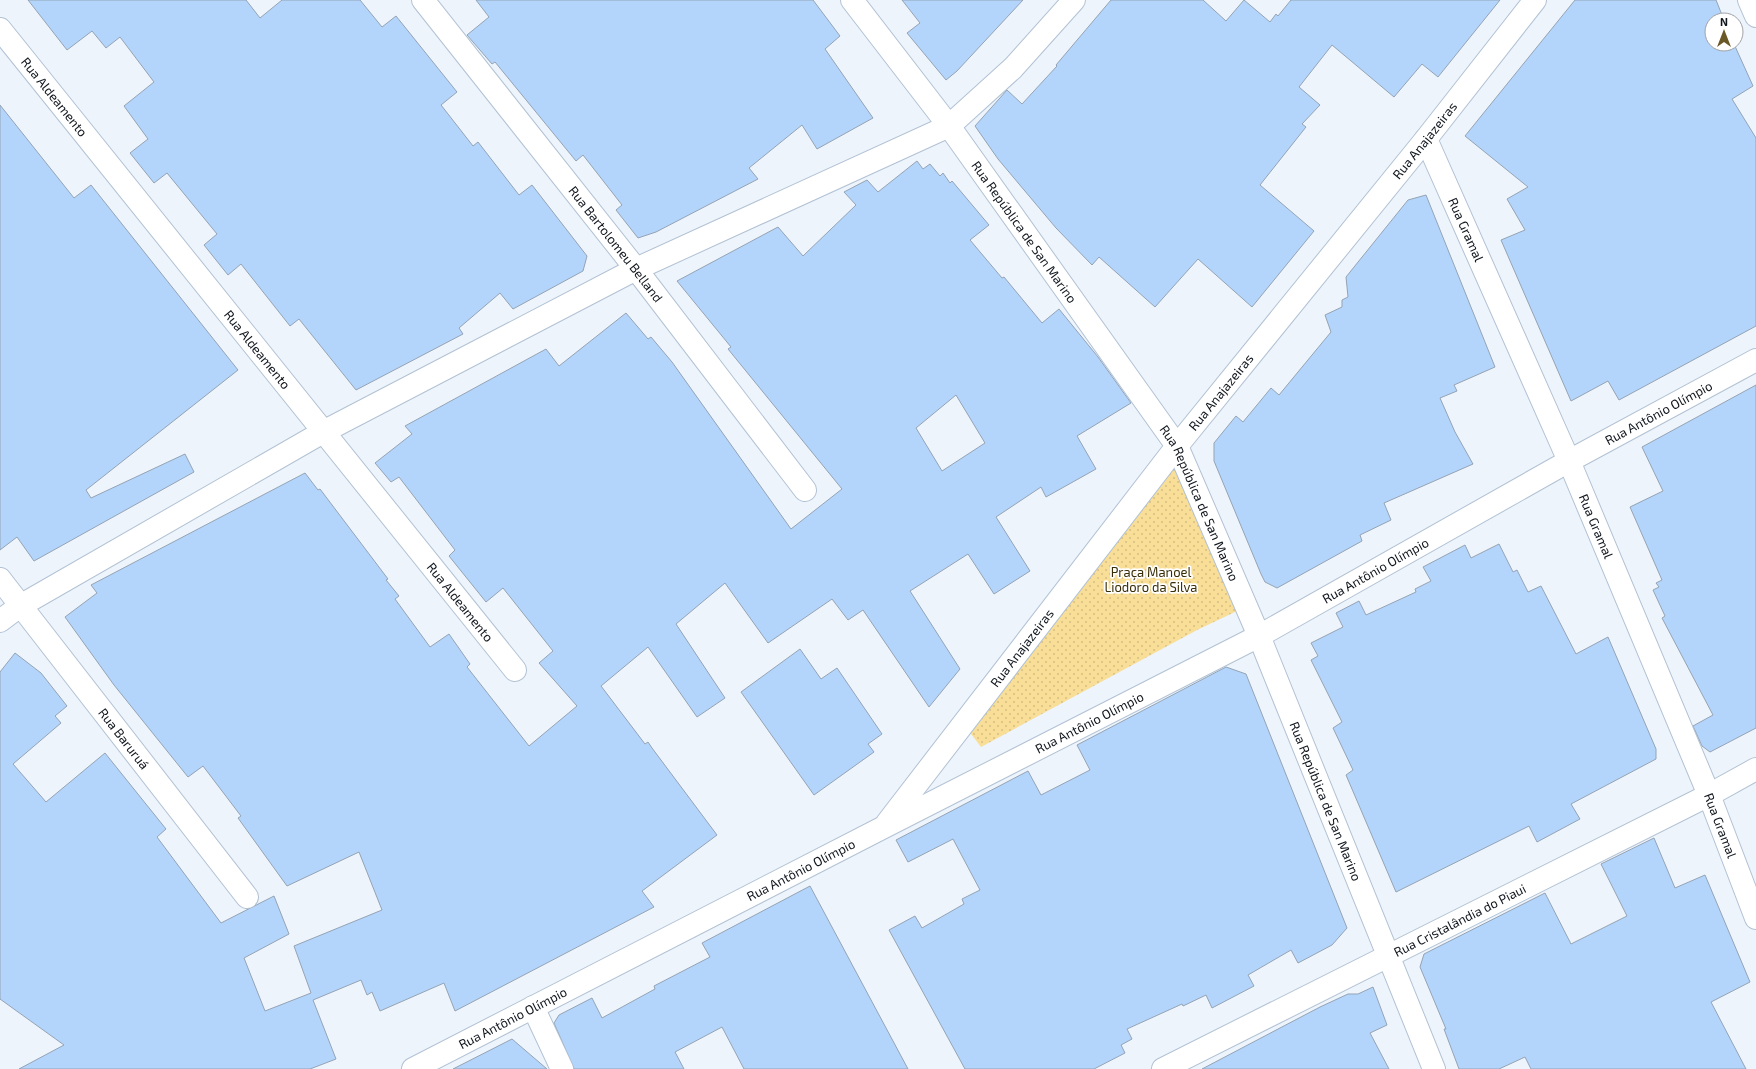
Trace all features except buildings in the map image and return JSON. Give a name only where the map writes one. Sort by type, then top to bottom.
[{"type":"street","name":"Rua Bartolomeu Belland","points":[[422,0],[636,269],[805,490]]},
{"type":"street","name":"Rua República de San Marino","points":[[852,0],[950,126],[1177,446],[1259,636],[1434,1069]]},
{"type":"street","points":[[0,621],[20,606],[323,432],[636,269],[950,126],[1013,68],[1074,0]]},
{"type":"street","name":"Rua Anajazeiras","points":[[884,827],[1177,446],[1426,139],[1535,0]]},
{"type":"street","points":[[1749,0],[1756,16]]},
{"type":"street","name":"Rua Aldeamento","points":[[0,29],[515,670]]},
{"type":"street","name":"Rua Gramal","points":[[1426,139],[1569,461],[1752,895],[1756,918]]},
{"type":"street","name":"Rua Antônio Olímpio","points":[[413,1069],[1259,636],[1569,461],[1756,360]]},
{"type":"street","name":"Rua Baruruá","points":[[0,579],[164,788],[247,897]]},
{"type":"street","name":"Rua Cristalândia do Piaui","points":[[1163,1069],[1756,770]]},
{"type":"street","points":[[533,1007],[562,1069]]},
{"type":"green space","name":"Praça Manoel Liodoro da Silva","points":[[1167,441],[1237,611],[1197,630],[981,747],[962,722],[1060,592]]}]
